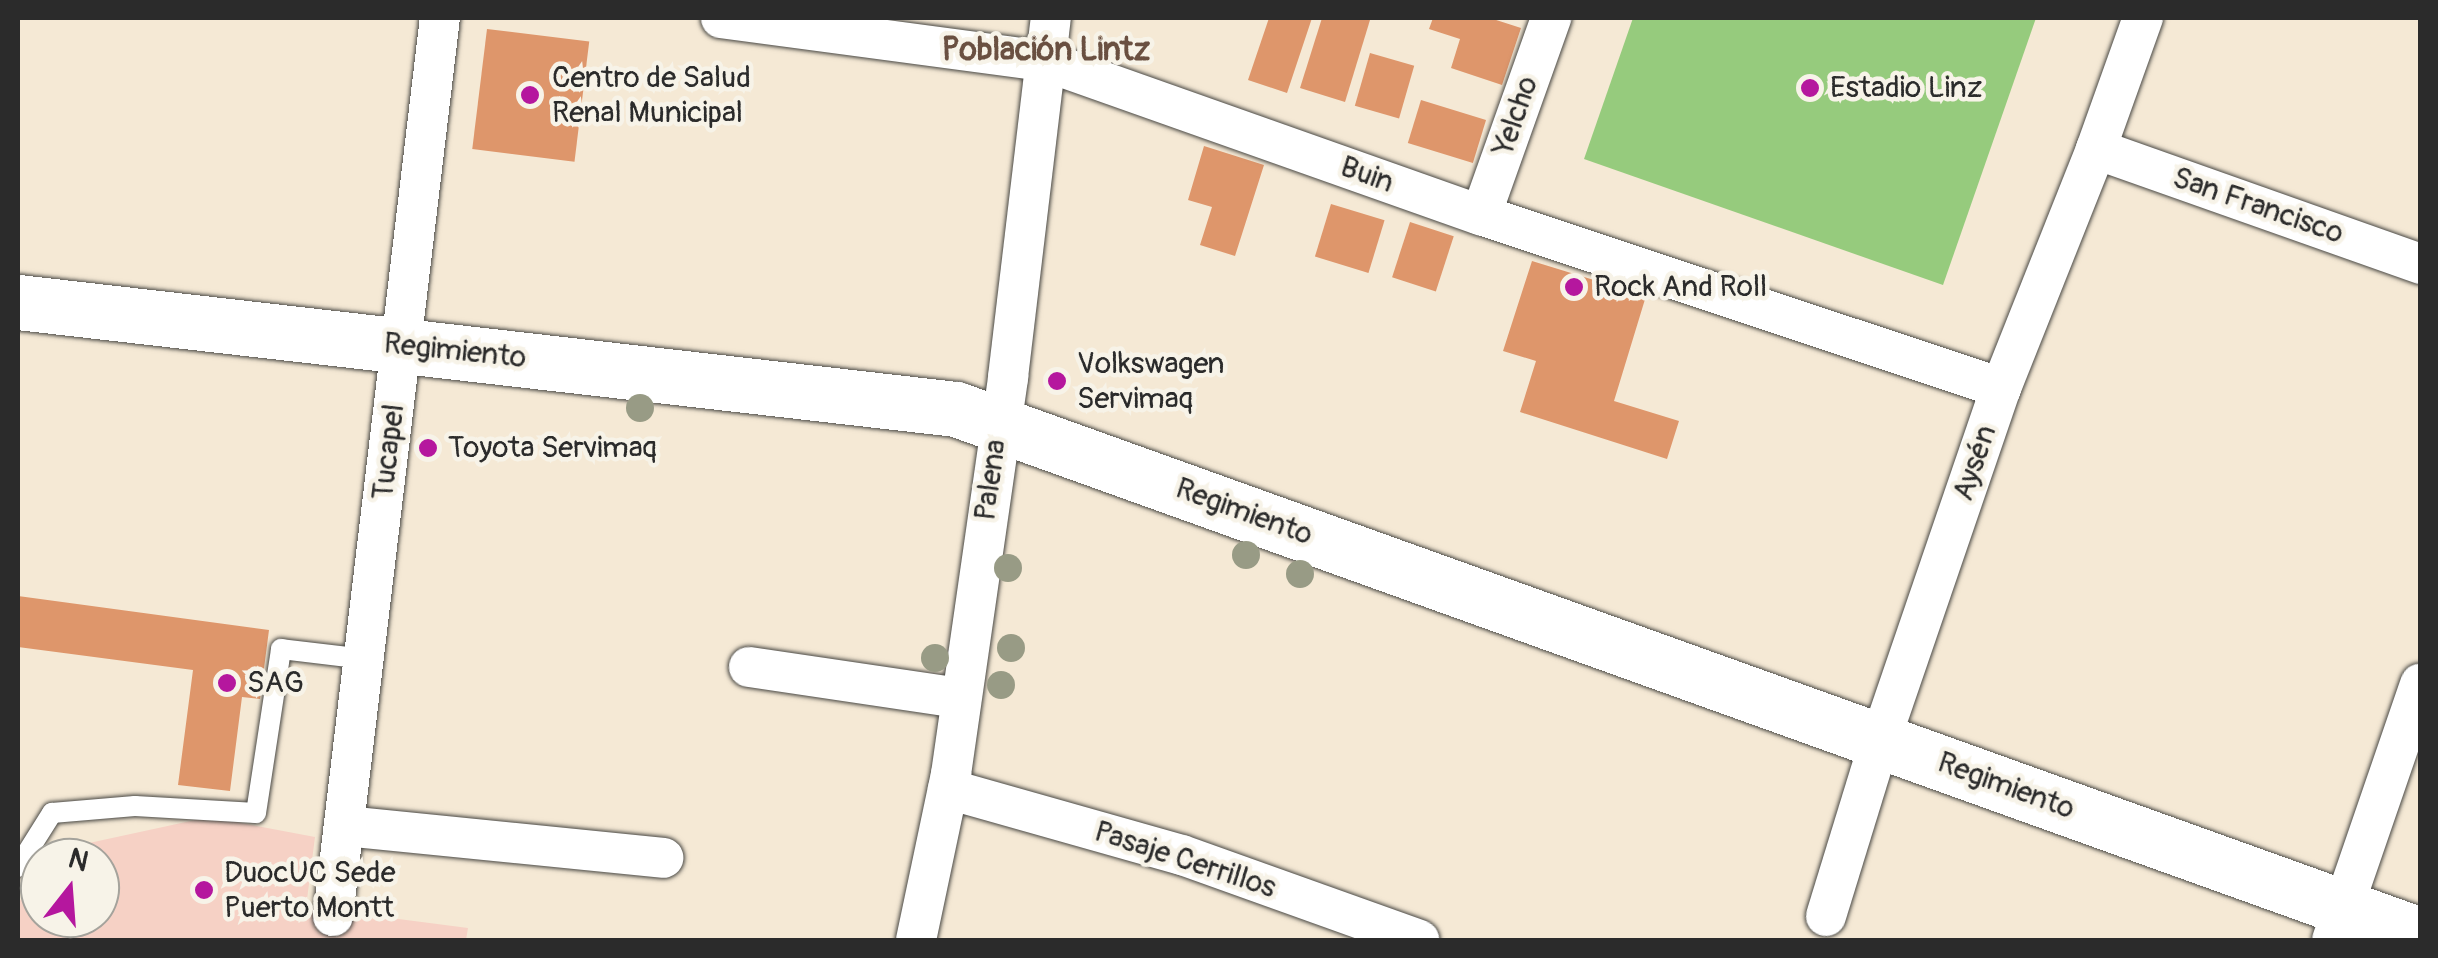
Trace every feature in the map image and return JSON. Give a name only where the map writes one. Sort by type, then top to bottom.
[{"type":"main road","name":"Regimiento","points":[[18,302],[944,406],[1880,741],[2338,924],[2420,935]]},
{"type":"street","name":"Tucapel","points":[[332,928],[440,18]]},
{"type":"street","name":"Buin","points":[[720,18],[1045,61],[1481,216],[2001,388]]},
{"type":"street","name":"Palena","points":[[916,940],[948,789],[1000,424],[1050,18]]},
{"type":"street","name":"Yelcho","points":[[1481,216],[1551,18]]},
{"type":"street","name":"Aysén","points":[[1826,916],[1880,741],[2001,388],[2096,149],[2142,18]]},
{"type":"street","name":"San Francisco","points":[[2096,149],[2420,264]]},
{"type":"street","points":[[749,666],[959,698]]},
{"type":"street","points":[[2338,924],[2420,684]]},
{"type":"street","name":"Pasaje Cerrillos","points":[[948,789],[1182,854],[1419,940]]},
{"type":"street","points":[[346,826],[663,858]]},
{"type":"lane","points":[[18,868],[52,813],[134,806],[256,813],[281,650],[365,659]]},
{"type":"shaded area","name":"DuocUC Sede Puerto Montt","points":[[209,817],[315,837],[306,907],[468,928],[466,940],[18,940],[20,901],[20,938],[120,938],[120,838],[112,838]]},
{"type":"green space","name":"Estadio Linz","points":[[1633,18],[2036,18],[1943,285],[1584,159]]},
{"type":"building","points":[[1269,18],[1312,18],[1287,93],[1248,80]]},
{"type":"building","points":[[1322,18],[1370,20],[1345,102],[1300,88]]},
{"type":"building","points":[[1433,18],[1490,18],[1521,28],[1502,85],[1451,68],[1460,39],[1429,29]]},
{"type":"building","name":"Centro de Salud Renal Municipal","points":[[487,29],[589,42],[574,162],[472,149]]},
{"type":"building","points":[[1370,53],[1414,66],[1399,119],[1355,106]]},
{"type":"building","points":[[1421,100],[1486,120],[1473,163],[1408,143]]},
{"type":"building","points":[[1204,146],[1264,165],[1235,256],[1200,245],[1212,207],[1188,200]]},
{"type":"building","points":[[1331,204],[1385,220],[1368,273],[1315,257]]},
{"type":"building","points":[[1410,222],[1454,236],[1436,291],[1392,277]]},
{"type":"building","points":[[1532,261],[1646,296],[1614,401],[1679,421],[1667,459],[1520,412],[1536,361],[1503,351]]},
{"type":"building","name":"SAG","points":[[18,596],[269,630],[260,699],[242,697],[230,791],[178,785],[193,670],[18,647]]},
{"type":"place","name":"Estadio Linz","points":[[1810,88]]},
{"type":"place","name":"Centro de Salud Renal Municipal","points":[[530,95]]},
{"type":"place","name":"Rock And Roll","points":[[1574,287]]},
{"type":"place","name":"Volkswagen Servimaq","points":[[1057,381]]},
{"type":"place","name":"Toyota Servimaq","points":[[428,448]]},
{"type":"place","name":"SAG","points":[[227,683]]},
{"type":"place","name":"DuocUC Sede Puerto Montt","points":[[204,890]]},
{"type":"district","name":"Población Lintz","points":[[1046,50]]}]
